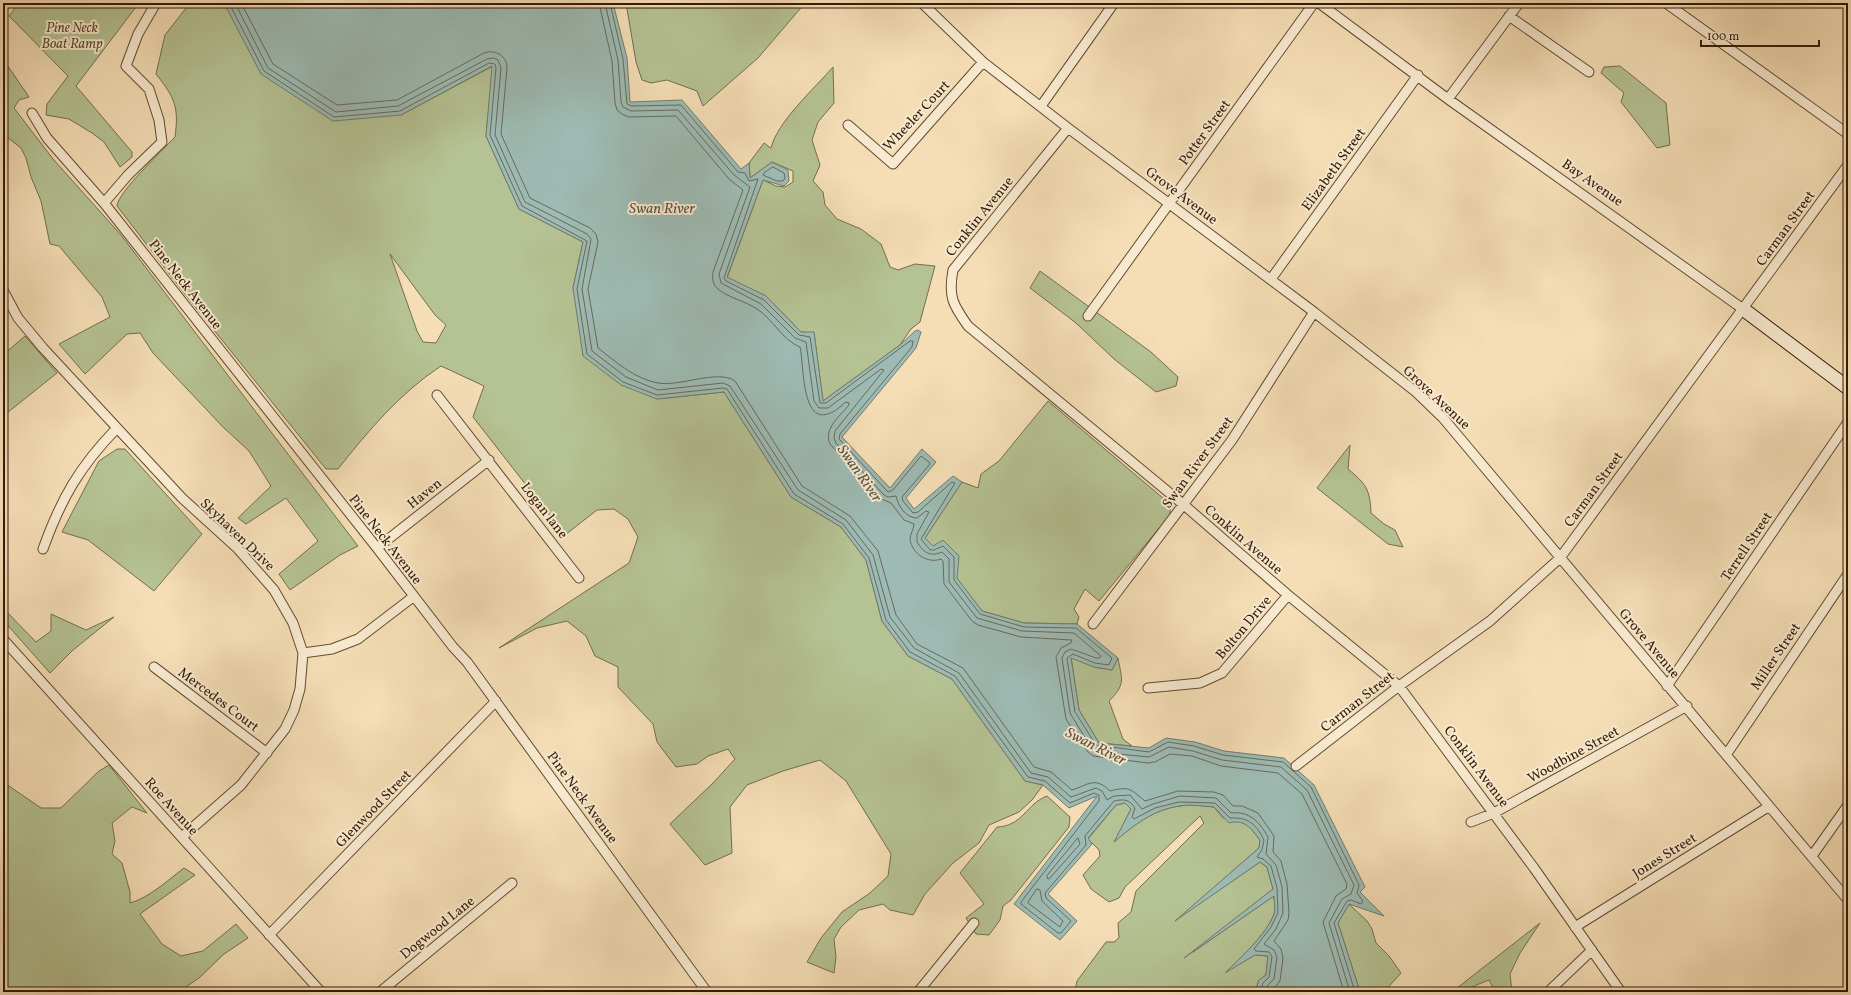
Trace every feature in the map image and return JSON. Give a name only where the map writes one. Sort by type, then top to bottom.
[{"type":"street","points":[[104,203],[128,174],[162,142],[159,120],[149,89],[126,66],[138,34],[156,3]]},
{"type":"street","name":"Grove Avenue","points":[[922,3],[983,62],[1068,128],[1314,312],[1416,392],[1443,418],[1667,686],[1687,706],[1768,807],[1812,856],[1848,900]]},
{"type":"street","points":[[1041,106],[1114,3]]},
{"type":"street","name":"Potter Street","points":[[1088,316],[1314,3]]},
{"type":"street","name":"Bay Avenue","points":[[1319,3],[1418,75],[1448,99],[1743,309],[1848,388]]},
{"type":"street","points":[[1448,99],[1519,3]]},
{"type":"street","points":[[1666,3],[1848,134]]},
{"type":"street","points":[[1509,16],[1589,72]]},
{"type":"street","name":"Wheeler Court","points":[[848,125],[893,164],[983,62]]},
{"type":"street","name":"Elizabeth Street","points":[[1271,279],[1418,75]]},
{"type":"street","name":"Pine Neck Avenue","points":[[32,113],[47,138],[104,203],[496,701],[706,992]]},
{"type":"street","name":"Conklin Avenue","points":[[1068,128],[953,270],[950,294],[955,308],[968,326],[1184,505],[1288,596],[1399,686],[1494,813],[1621,992]]},
{"type":"street","name":"Carman Street","points":[[1296,766],[1399,686],[1490,621],[1560,558],[1848,165]]},
{"type":"street","name":"Skyhaven Drive","points":[[3,290],[18,318],[43,348],[182,498],[238,549],[274,590],[293,623],[303,653],[300,689],[294,710],[285,729],[241,785],[182,837]]},
{"type":"street","name":"Swan River Street","points":[[1093,624],[1232,440],[1314,312]]},
{"type":"street","name":"Logan lane","points":[[437,395],[579,578]]},
{"type":"street","name":"Terrell Street","points":[[1667,686],[1848,422]]},
{"type":"street","points":[[43,549],[54,519],[69,489],[96,450],[117,428]]},
{"type":"street","name":"Haven","points":[[377,548],[488,460]]},
{"type":"street","name":"Miller Street","points":[[1726,755],[1848,574]]},
{"type":"street","name":"Bolton Drive","points":[[1148,688],[1200,683],[1222,673],[1288,596]]},
{"type":"street","points":[[303,653],[332,649],[358,639],[413,597]]},
{"type":"street","name":"Roe Avenue","points":[[3,639],[321,992]]},
{"type":"street","name":"Mercedes Court","points":[[154,667],[267,753]]},
{"type":"street","name":"Glenwood Street","points":[[269,935],[496,701]]},
{"type":"street","name":"Woodbine Street","points":[[1471,822],[1494,813],[1687,706]]},
{"type":"street","points":[[1812,856],[1848,805]]},
{"type":"street","name":"Jones Street","points":[[1575,927],[1768,807]]},
{"type":"street","name":"Dogwood Lane","points":[[380,992],[512,883]]},
{"type":"street","points":[[918,992],[974,923]]},
{"type":"street","points":[[1548,992],[1592,950]]},
{"type":"green space","name":"Pine Neck Boat Ramp","points":[[19,3],[139,3],[76,86],[132,152],[132,157],[120,167],[104,142],[92,133],[69,119],[46,115],[47,104],[68,76],[9,16]]},
{"type":"green space","points":[[190,3],[224,3],[401,115],[493,66],[486,136],[519,209],[583,242],[573,288],[657,399],[724,392],[791,497],[841,527],[866,560],[882,621],[908,656],[952,679],[1025,781],[1043,785],[1032,800],[1019,812],[989,825],[979,843],[953,863],[925,894],[913,915],[890,910],[883,904],[859,910],[841,927],[834,939],[836,957],[834,973],[807,962],[821,938],[842,912],[870,893],[888,876],[891,854],[846,781],[820,760],[783,771],[747,785],[730,807],[732,853],[705,865],[670,824],[713,783],[735,759],[728,749],[708,756],[697,764],[676,767],[657,742],[653,724],[618,687],[618,667],[595,656],[586,636],[567,621],[537,628],[499,648],[629,563],[638,537],[628,519],[614,509],[597,510],[565,535],[473,417],[484,386],[441,366],[412,388],[385,413],[338,469],[326,469],[184,293],[117,206],[119,200],[133,181],[175,137],[176,110],[174,103],[168,90],[156,74],[165,35]],"holes":[[[390,254],[435,315],[446,325],[436,343],[423,342],[417,331]]]},
{"type":"green space","points":[[626,3],[805,3],[758,58],[703,106],[697,91],[667,80],[651,83],[642,80],[636,62]]},
{"type":"green space","points":[[3,59],[29,97],[19,100],[14,108],[53,159],[121,235],[358,546],[340,555],[290,590],[279,574],[318,541],[286,498],[246,524],[238,518],[271,486],[249,451],[223,427],[153,353],[140,333],[127,334],[85,374],[59,344],[110,317],[102,297],[59,246],[50,244],[41,201],[31,177],[26,158],[21,148],[3,134]]},
{"type":"green space","points":[[1620,66],[1666,103],[1670,145],[1657,148],[1621,102],[1624,93],[1601,73],[1604,67]]},
{"type":"green space","points":[[833,67],[834,103],[818,122],[812,140],[820,165],[813,181],[823,192],[825,205],[837,219],[861,229],[881,244],[890,267],[898,270],[915,264],[935,266],[920,322],[911,329],[900,345],[823,401],[814,333],[801,332],[766,296],[727,278],[763,180],[776,186],[785,187],[793,182],[793,171],[772,162],[750,178],[749,163],[764,143],[771,148],[781,127],[789,116]]},
{"type":"green space","points":[[1040,271],[1151,352],[1178,377],[1176,386],[1156,392],[1114,359],[1076,323],[1030,288]]},
{"type":"green space","points":[[25,336],[57,373],[7,413],[3,420],[3,355]]},
{"type":"green space","points":[[1048,401],[1170,504],[1170,515],[1099,601],[1085,589],[1074,609],[1079,617],[1077,624],[1024,623],[982,611],[925,538],[962,482],[978,488],[981,474],[999,461]]},
{"type":"green space","points":[[1350,445],[1348,469],[1363,483],[1366,488],[1370,498],[1371,513],[1384,524],[1395,530],[1403,547],[1388,544],[1317,488]]},
{"type":"green space","points":[[117,449],[125,449],[202,534],[154,591],[88,540],[62,532],[99,461]]},
{"type":"green space","points":[[3,608],[36,642],[51,631],[51,614],[86,630],[114,617],[73,650],[50,673],[3,620]]},
{"type":"green space","points":[[1071,657],[1094,667],[1112,670],[1118,658],[1121,672],[1120,686],[1109,701],[1123,739],[1132,746],[1099,743],[1079,710]]},
{"type":"green space","points":[[109,765],[147,813],[132,807],[112,823],[115,841],[112,854],[122,863],[130,892],[130,903],[137,901],[151,893],[184,868],[195,875],[140,914],[162,944],[181,956],[203,951],[236,924],[248,938],[224,954],[199,978],[187,986],[190,992],[3,992],[3,782],[41,808],[61,808],[99,771]]},
{"type":"green space","points":[[1047,796],[1070,817],[1069,827],[1011,900],[1003,906],[1000,920],[989,935],[976,934],[966,918],[984,904],[960,873],[997,827],[1006,826],[1013,823],[1034,804]]},
{"type":"green space","points":[[1125,803],[1131,809],[1115,841],[1153,814],[1162,810],[1184,805],[1214,807],[1223,818],[1238,821],[1249,826],[1260,840],[1259,848],[1180,917],[1260,862],[1267,867],[1273,889],[1193,952],[1274,896],[1275,912],[1266,929],[1254,944],[1227,971],[1255,955],[1268,956],[1266,975],[1259,980],[1255,992],[1075,992],[1077,981],[1106,942],[1114,942],[1119,938],[1118,923],[1131,912],[1136,891],[1204,823],[1200,816],[1125,887],[1119,898],[1109,902],[1091,889],[1083,875],[1100,856],[1099,850],[1088,839],[1116,805]]},
{"type":"green space","points":[[1349,904],[1367,921],[1372,929],[1376,943],[1389,956],[1401,973],[1384,992],[1360,992],[1338,923]]},
{"type":"green space","points":[[1540,923],[1520,953],[1510,974],[1512,992],[1495,992],[1489,980],[1457,992],[1452,992]]},
{"type":"water","name":"Swan River","points":[[224,3],[613,3],[627,58],[630,102],[682,100],[741,169],[749,163],[750,178],[772,162],[788,170],[789,181],[784,186],[763,180],[727,277],[766,296],[801,332],[814,332],[823,401],[900,345],[915,331],[918,330],[921,332],[916,348],[842,437],[890,488],[922,449],[936,462],[906,498],[914,509],[953,476],[962,482],[925,538],[933,546],[943,540],[959,556],[957,578],[982,611],[1024,623],[1077,624],[1118,658],[1112,670],[1094,667],[1071,658],[1079,710],[1099,743],[1149,748],[1166,738],[1195,742],[1224,751],[1284,758],[1314,785],[1365,887],[1360,892],[1384,916],[1349,904],[1338,923],[1360,992],[1255,992],[1259,980],[1266,975],[1268,956],[1255,955],[1225,973],[1265,931],[1275,913],[1274,896],[1184,958],[1273,889],[1267,867],[1260,862],[1175,921],[1259,848],[1260,840],[1250,828],[1239,822],[1229,823],[1214,807],[1183,805],[1161,811],[1136,824],[1114,842],[1131,809],[1125,803],[1116,805],[1088,838],[1092,844],[1048,894],[1077,921],[1060,940],[1014,904],[1097,796],[1069,808],[1043,785],[1025,781],[952,679],[908,656],[882,621],[866,560],[841,527],[791,497],[724,392],[657,399],[621,385],[583,356],[573,288],[583,242],[519,209],[486,136],[492,66],[401,115],[333,121],[261,74]]}]
